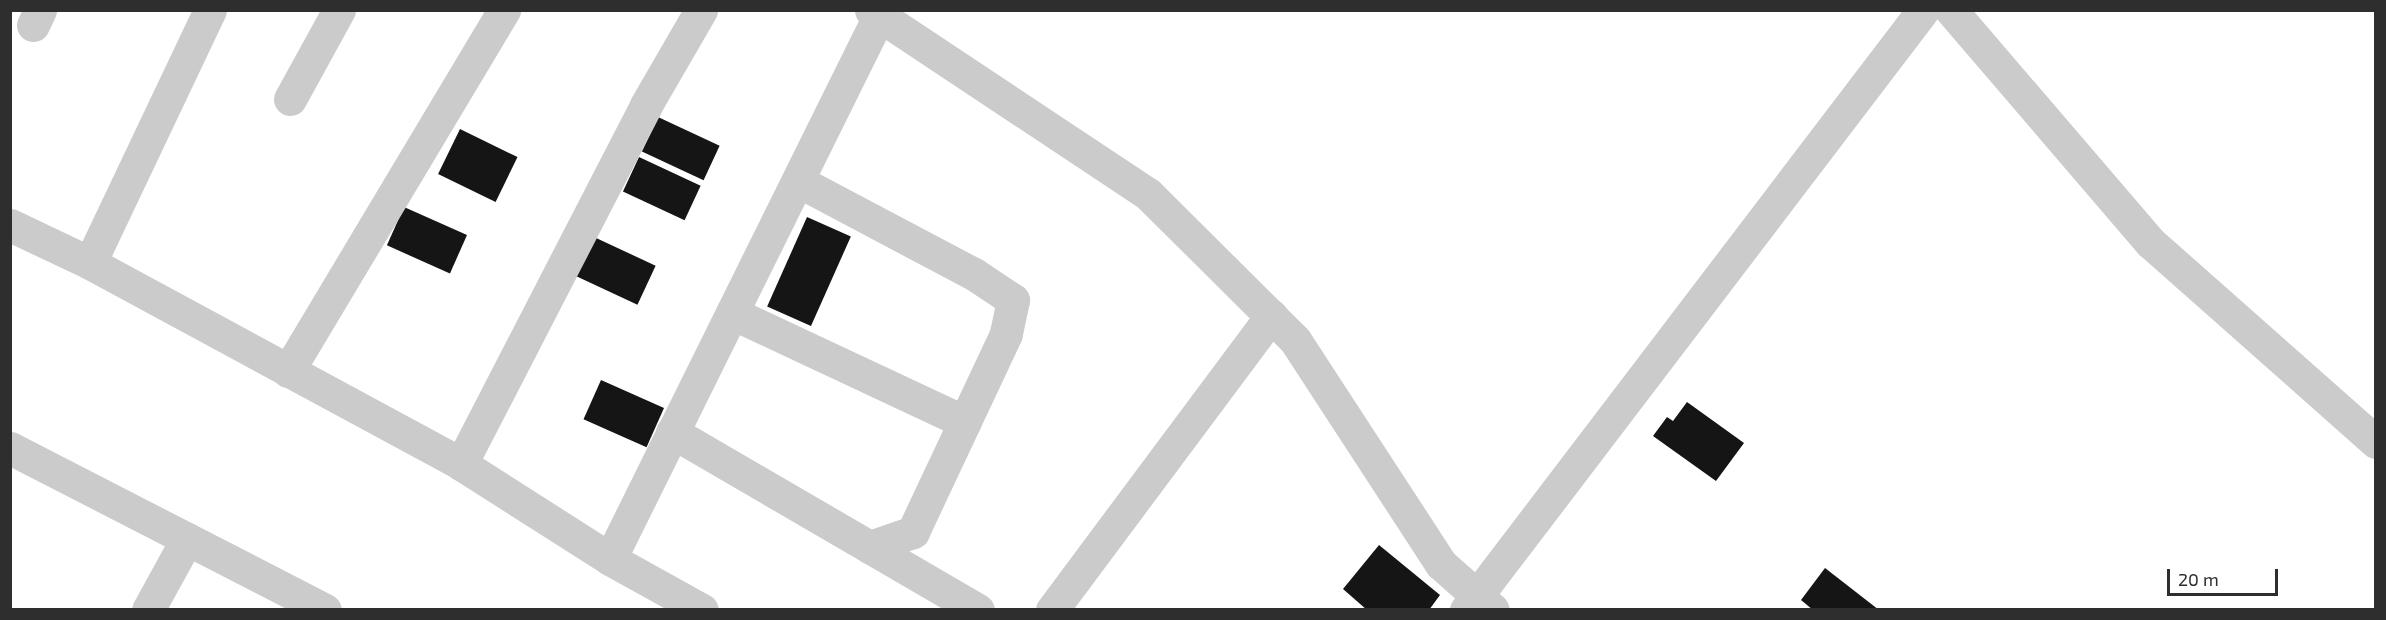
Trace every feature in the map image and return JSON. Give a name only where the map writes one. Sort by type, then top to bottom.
[{"type":"street","points":[[90,263],[210,10]]},
{"type":"street","points":[[291,99],[339,10]]},
{"type":"street","points":[[288,371],[504,10]]},
{"type":"street","points":[[461,464],[646,105],[701,10]]},
{"type":"street","points":[[609,559],[800,182],[875,13],[1148,194],[1295,340],[1441,564],[1479,605],[1923,10]]},
{"type":"street","points":[[1951,10],[2151,243],[2376,442]]},
{"type":"street","points":[[800,182],[974,274],[1013,300],[1006,334],[913,532],[870,548]]},
{"type":"street","points":[[10,225],[90,263],[461,464],[609,559],[702,609]]},
{"type":"street","points":[[732,313],[964,422]]},
{"type":"street","points":[[1052,609],[1271,316]]},
{"type":"street","points":[[672,432],[978,609]]},
{"type":"street","points":[[10,448],[325,609]]},
{"type":"street","points":[[148,609],[187,539]]},
{"type":"building","points":[[658,117],[720,146],[704,180],[642,151]]},
{"type":"building","points":[[460,129],[518,157],[496,202],[438,174]]},
{"type":"building","points":[[639,157],[701,186],[685,220],[623,191]]},
{"type":"building","points":[[404,207],[467,235],[450,273],[387,245]]},
{"type":"building","points":[[807,217],[851,237],[811,326],[767,307]]},
{"type":"building","points":[[594,237],[656,266],[637,305],[576,276]]},
{"type":"building","points":[[601,380],[664,408],[647,447],[584,419]]},
{"type":"building","points":[[1687,402],[1744,443],[1716,481],[1653,436],[1667,417],[1673,421]]},
{"type":"building","points":[[1379,545],[1440,595],[1429,610],[1367,610],[1343,589]]},
{"type":"building","points":[[1825,568],[1879,610],[1813,610],[1801,600]]}]
